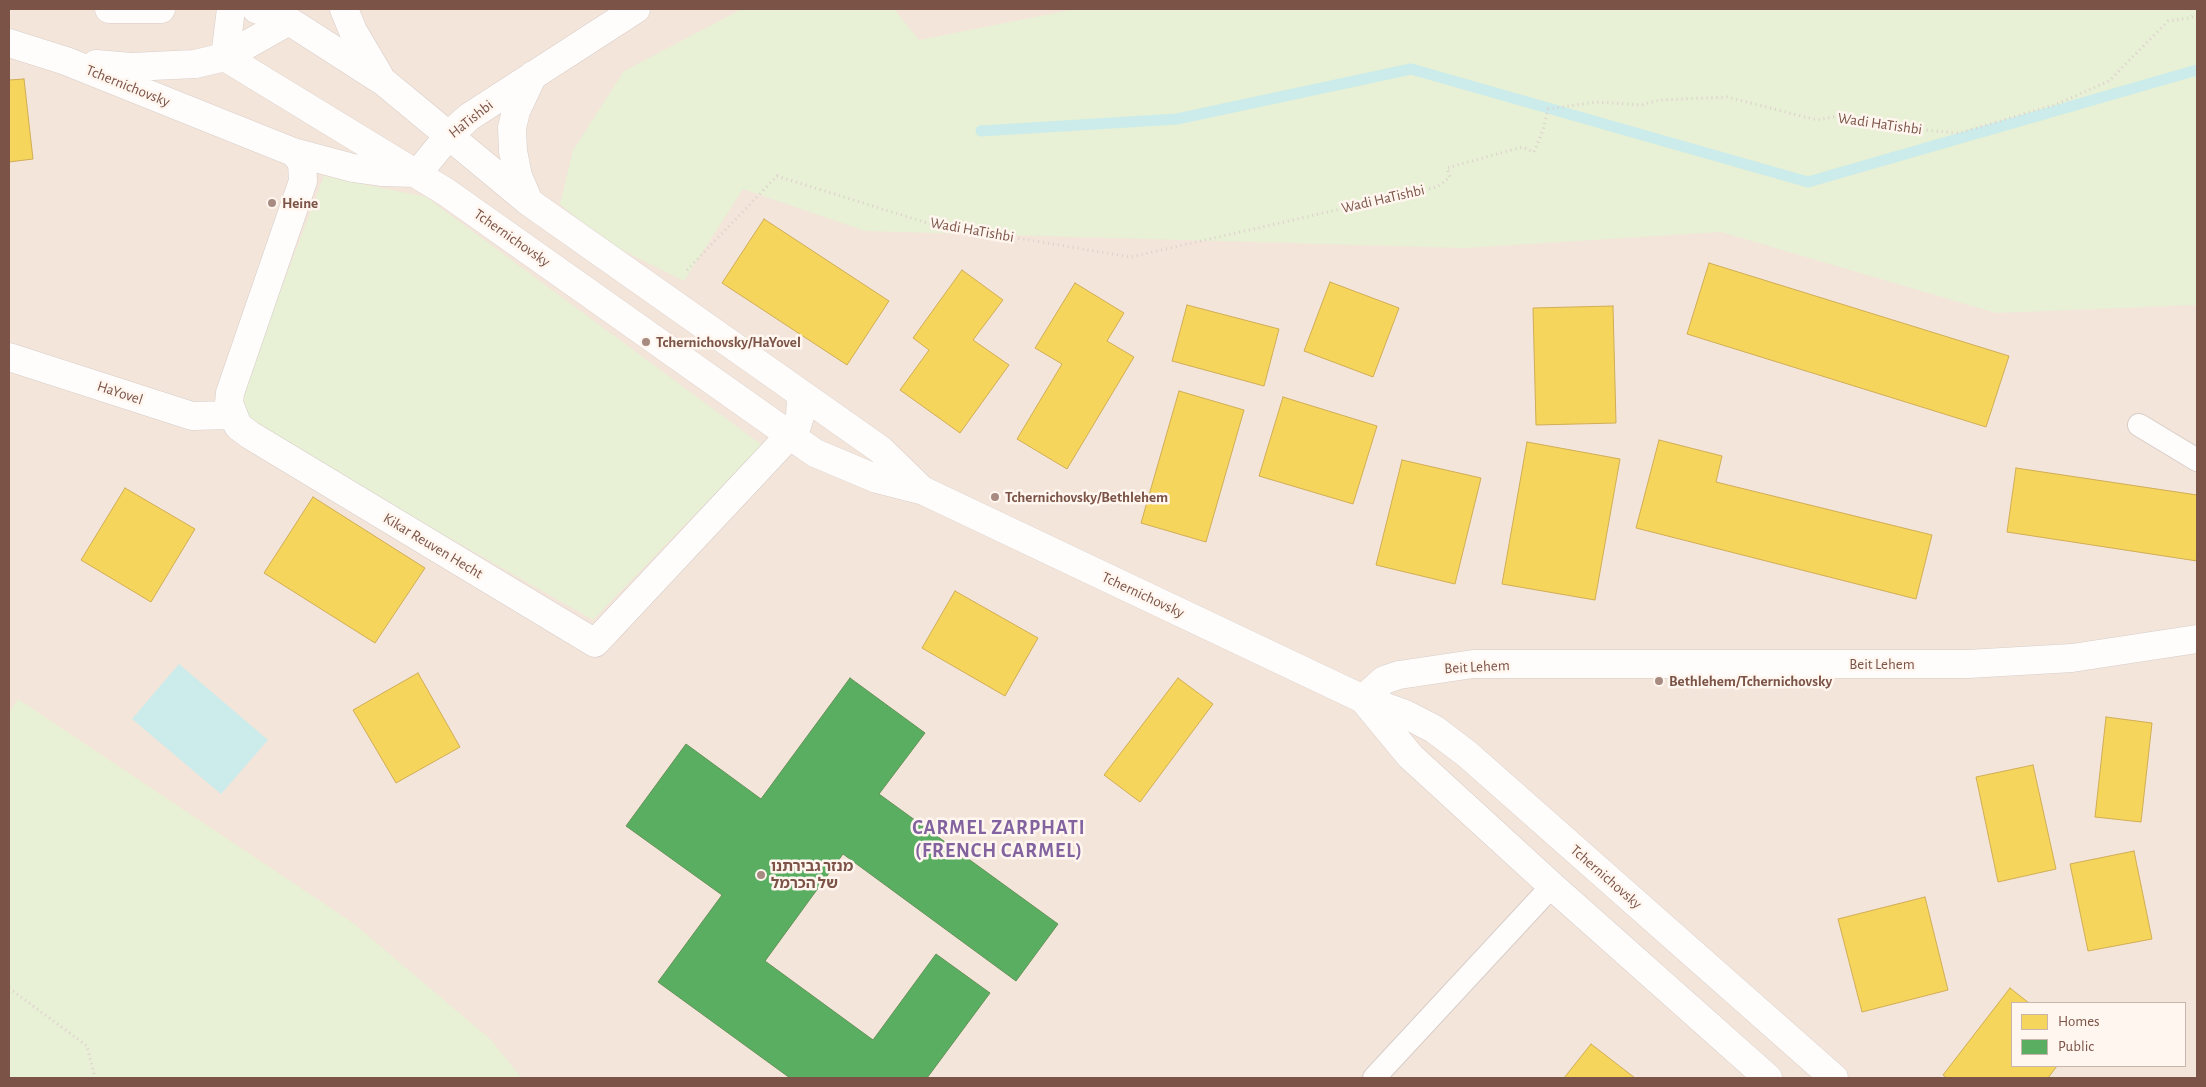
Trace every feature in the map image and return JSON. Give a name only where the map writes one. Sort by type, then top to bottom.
[{"type":"street","points":[[109,9],[161,9]]},
{"type":"street","points":[[225,57],[231,9]]},
{"type":"street","name":"Tchernichovsky","points":[[256,9],[291,15],[384,82],[530,202],[881,450],[924,491]]},
{"type":"street","points":[[344,9],[353,31],[384,82]]},
{"type":"street","name":"HaTishbi","points":[[418,173],[449,135],[469,117],[636,9]]},
{"type":"street","points":[[9,43],[66,61],[130,67],[166,67],[195,64],[225,57],[291,15]]},
{"type":"street","points":[[225,57],[418,173]]},
{"type":"street","name":"Tchernichovsky","points":[[66,61],[293,152],[353,168],[381,172],[418,173],[815,453],[844,467],[877,479],[924,491],[1363,699],[1405,714],[1434,729],[1467,754],[1834,1078]]},
{"type":"street","name":"HaTishbi","points":[[530,202],[518,176],[512,151],[512,128],[516,111],[534,74]]},
{"type":"street","points":[[232,415],[229,403],[230,393],[304,182],[302,162],[293,152]]},
{"type":"street","name":"HaYovel","points":[[9,357],[192,416],[232,415]]},
{"type":"street","name":"Kikar Reuven Hecht","points":[[232,415],[238,426],[250,435],[595,643],[789,436],[797,426],[800,416],[801,399],[798,392]]},
{"type":"street","name":"Beit Lehem","points":[[1363,699],[1384,680],[1399,675],[1473,664],[1968,664],[2072,658],[2197,639]]},
{"type":"street","name":"Tchernichovsky","points":[[1363,699],[1410,756],[1552,886],[1768,1078]]},
{"type":"lane","points":[[2139,425],[2197,460]]},
{"type":"lane","points":[[1374,1078],[1552,886]]},
{"type":"path","name":"Wadi HaTishbi","points":[[662,296],[777,176],[927,223],[1130,257],[1437,186],[1450,177],[1447,168],[1522,147],[1534,152],[1543,130],[1548,109],[1596,102],[1642,105],[1660,100],[1728,97],[1817,120],[1839,116],[1877,126],[1959,133],[2057,104],[2109,81],[2168,21],[2190,18],[2197,14]]},
{"type":"path","points":[[9,988],[88,1046],[95,1078]]},
{"type":"shaded area","points":[[9,9],[2197,9],[2197,1078],[9,1078]]},
{"type":"green space","points":[[742,9],[894,9],[919,40],[1076,9],[2197,9],[2197,305],[1996,313],[1721,232],[1464,248],[865,231],[743,189],[684,281],[604,241],[560,204],[573,150],[624,71]]},
{"type":"green space","points":[[324,176],[426,197],[762,445],[593,620],[252,425],[242,406],[244,387]]},
{"type":"green space","points":[[18,699],[353,923],[490,1039],[522,1078],[9,1078],[9,713]]},
{"type":"water","points":[[179,664],[268,740],[221,794],[132,719]]},
{"type":"building: Homes","points":[[24,79],[33,159],[9,162],[9,80]]},
{"type":"building: Homes","points":[[764,219],[889,301],[847,365],[722,283]]},
{"type":"building: Homes","points":[[1709,263],[2009,356],[1986,427],[1687,334]]},
{"type":"building: Homes","points":[[962,270],[1003,300],[973,340],[1009,365],[960,433],[900,390],[929,350],[913,338]]},
{"type":"building: Homes","points":[[1330,282],[1399,308],[1373,377],[1304,351]]},
{"type":"building: Homes","points":[[1075,283],[1124,313],[1107,341],[1134,357],[1067,469],[1017,439],[1062,364],[1035,348]]},
{"type":"building: Homes","points":[[1187,305],[1279,329],[1264,386],[1172,361]]},
{"type":"building: Homes","points":[[1613,306],[1616,423],[1536,425],[1533,308]]},
{"type":"building: Homes","points":[[1179,391],[1244,410],[1206,542],[1141,523]]},
{"type":"building: Homes","points":[[1283,397],[1377,426],[1353,504],[1259,476]]},
{"type":"building: Homes","points":[[1659,440],[1722,456],[1716,482],[1932,535],[1916,599],[1636,528]]},
{"type":"building: Homes","points":[[1527,442],[1620,459],[1595,600],[1502,584]]},
{"type":"building: Homes","points":[[1402,460],[1481,478],[1455,584],[1376,565]]},
{"type":"building: Homes","points":[[2016,468],[2197,495],[2197,561],[2007,532]]},
{"type":"building: Homes","points":[[125,488],[195,529],[151,602],[81,560]]},
{"type":"building: Homes","points":[[313,497],[425,568],[375,643],[264,573]]},
{"type":"building: Homes","points":[[955,591],[1038,638],[1005,696],[922,648]]},
{"type":"building: Homes","points":[[418,673],[460,747],[396,783],[353,710]]},
{"type":"building: Homes","points":[[1178,678],[1213,704],[1140,802],[1104,775]]},
{"type":"building: Homes","points":[[2106,717],[2152,723],[2141,822],[2095,817]]},
{"type":"building: Homes","points":[[2033,765],[2056,869],[1998,882],[1976,777]]},
{"type":"building: Homes","points":[[2134,851],[2152,939],[2088,951],[2070,864]]},
{"type":"building: Homes","points":[[1925,897],[1948,990],[1862,1012],[1838,919]]},
{"type":"building: Homes","points":[[2010,988],[2028,1002],[2011,1002],[2011,1067],[2056,1067],[2048,1078],[1947,1078],[1943,1075]]},
{"type":"building: Homes","points":[[1591,1044],[1635,1078],[1564,1078]]},
{"type":"building: Public","name":"מנזר גבירתנו של הכרמל","points":[[850,678],[925,733],[879,794],[1058,924],[1016,981],[843,854],[765,961],[873,1040],[936,954],[990,993],[927,1078],[790,1078],[658,982],[722,895],[626,826],[686,744],[761,799]]},
{"type":"waterway","points":[[981,131],[1177,119],[1411,69],[1808,182],[2197,70]]},
{"type":"place","name":"Heine","points":[[272,203]]},
{"type":"place","name":"Tchernichovsky/HaYovel","points":[[646,342]]},
{"type":"place","name":"Tchernichovsky/Bethlehem","points":[[995,497]]},
{"type":"place","name":"Bethlehem/Tchernichovsky","points":[[1659,681]]},
{"type":"place","name":"מנזר גבירתנו של הכרמל","points":[[761,875]]},
{"type":"district","name":"CARMEL ZARPHATI (FRENCH CARMEL)","points":[[999,840]]}]
